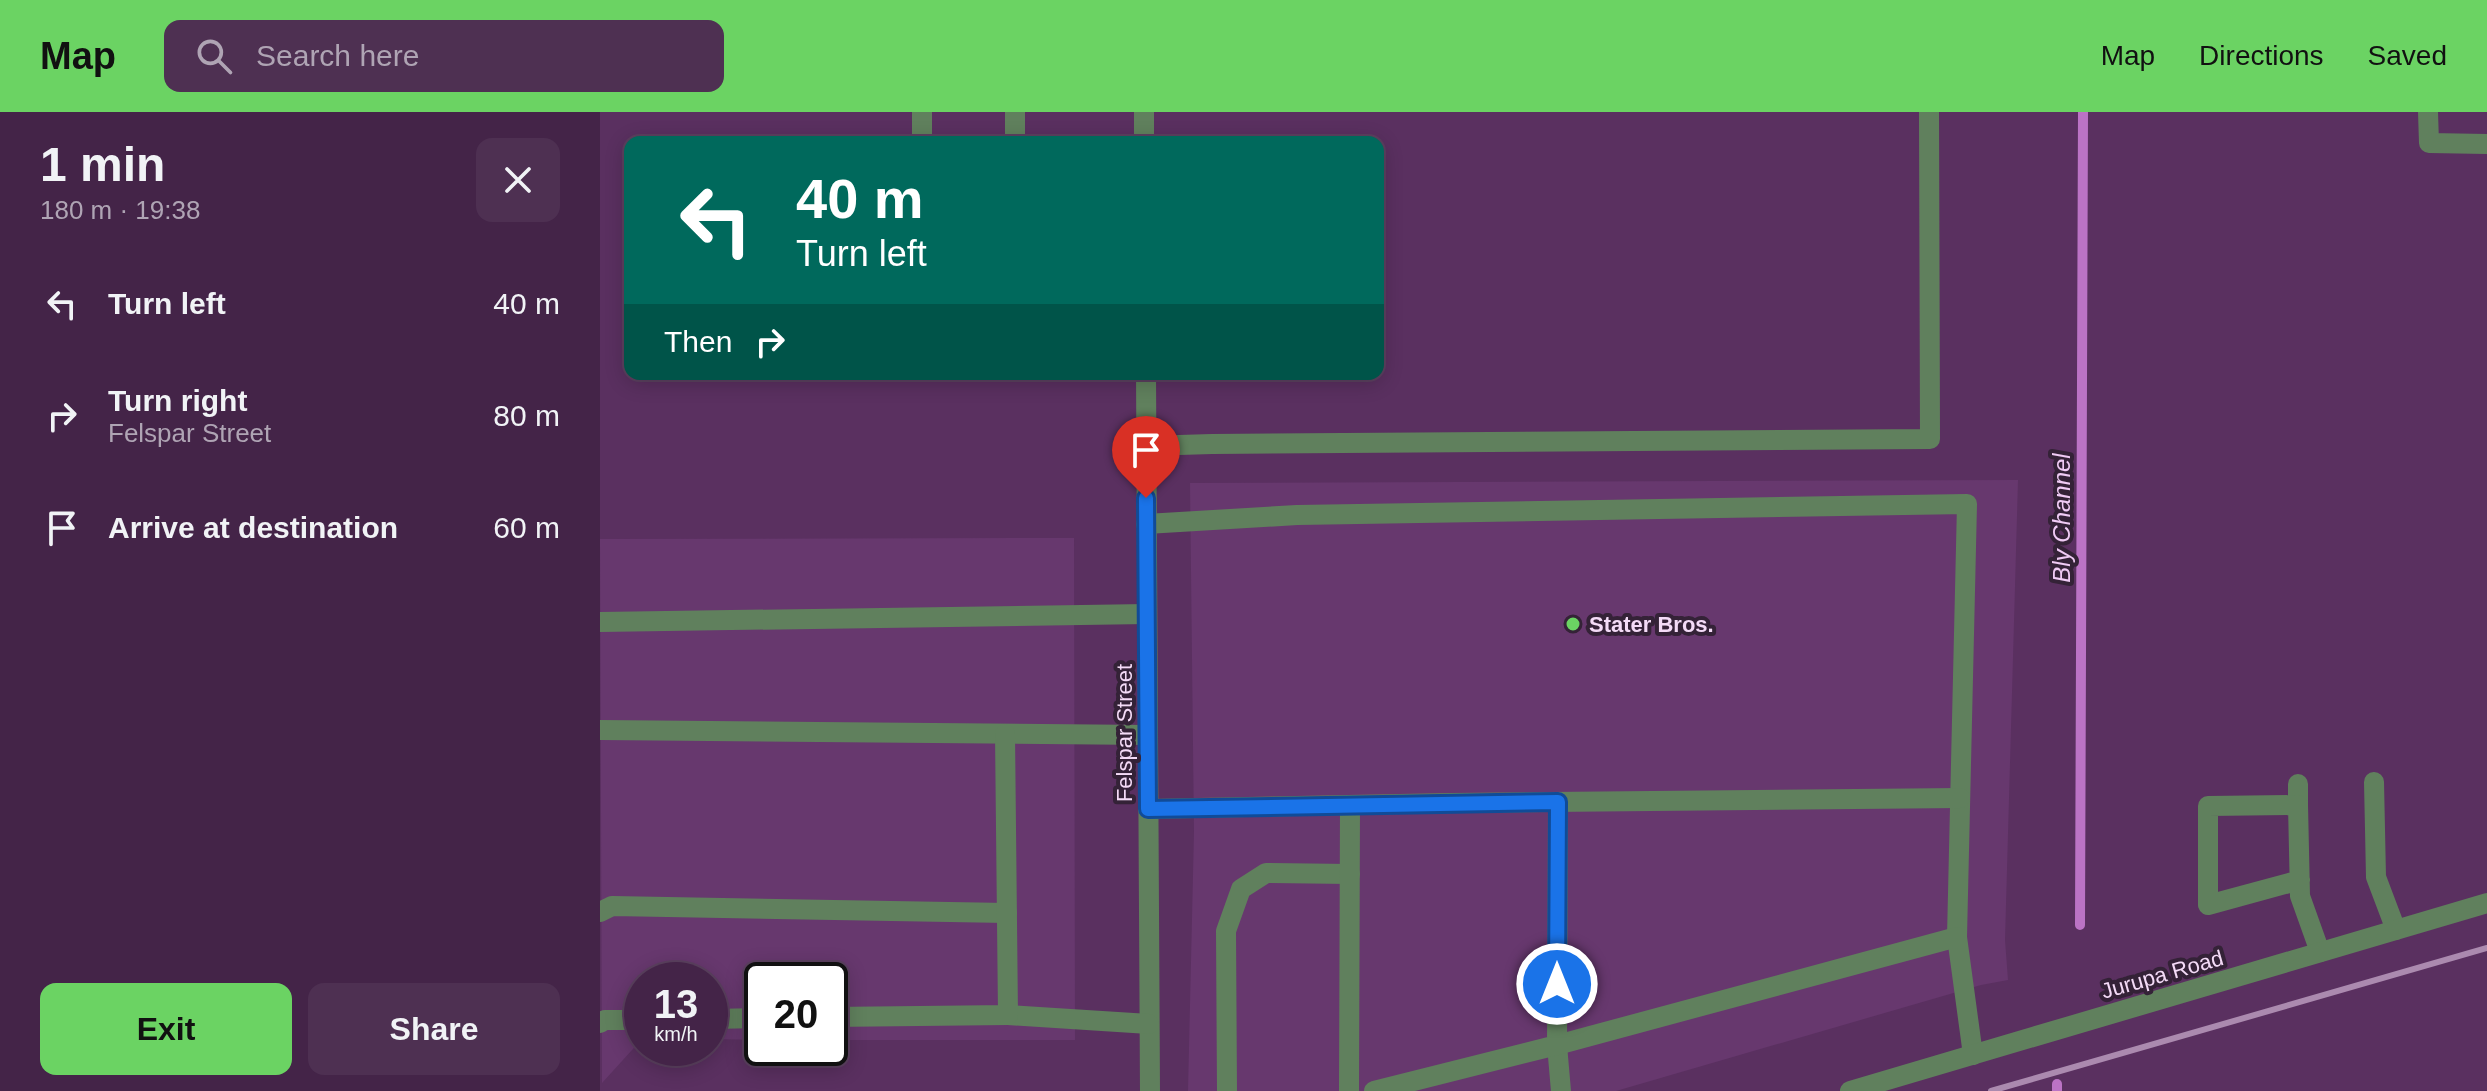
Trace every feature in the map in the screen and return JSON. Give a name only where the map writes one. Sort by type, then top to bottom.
[{"type":"street","points":[[922,112],[922,136]]},
{"type":"street","points":[[1015,112],[1015,136]]},
{"type":"street","points":[[1144,112],[1144,136]]},
{"type":"street","points":[[1146,446],[1930,439],[1929,112]]},
{"type":"street","points":[[2428,112],[2429,143],[2487,144]]},
{"type":"street","name":"Felspar Street","points":[[1146,380],[1150,1091]]},
{"type":"street","points":[[1146,524],[1313,515],[1967,504],[1957,937],[1973,1055]]},
{"type":"street","points":[[600,622],[1147,614]]},
{"type":"street","points":[[600,730],[1148,735]]},
{"type":"street","points":[[1005,734],[1008,1015]]},
{"type":"street","points":[[2374,782],[2376,877],[2396,930]]},
{"type":"street","points":[[2300,880],[2208,905],[2208,806],[2298,794],[2300,880],[2300,896],[2320,952]]},
{"type":"street","points":[[1148,809],[1960,798]]},
{"type":"street","points":[[1558,802],[1557,1045],[1561,1091]]},
{"type":"street","points":[[1349,1091],[1350,805]]},
{"type":"street","points":[[1227,1091],[1226,931],[1241,889],[1266,873],[1350,874]]},
{"type":"street","name":"Jurupa Road","points":[[1850,1091],[2487,903]]},
{"type":"street","points":[[600,912],[612,906],[701,910],[1007,913]]},
{"type":"street","points":[[1374,1091],[1957,937]]},
{"type":"street","points":[[848,1017],[1008,1015],[1149,1024]]},
{"type":"street","points":[[600,1023],[624,1020]]},
{"type":"shaded area","points":[[2018,480],[2005,940],[2008,980],[1981,985],[1616,1091],[1188,1091],[1194,832],[1190,483]]},
{"type":"shaded area","points":[[1074,538],[1075,1040],[848,1040],[848,962],[744,962],[744,1040],[728,1039],[728,962],[624,962],[624,1059],[602,1083],[600,539]]},
{"type":"waterway","name":"Bly Channel","points":[[2080,925],[2083,112]]},
{"type":"waterway","name":"Bly Channel","points":[[2057,1084],[2057,1091]]},
{"type":"railway","points":[[1991,1091],[2487,948]]},
{"type":"place","name":"Stater Bros.","points":[[1573,624]]},
{"type":"route","points":[[1146,498],[1148,809],[1558,802],[1557,984]]}]
